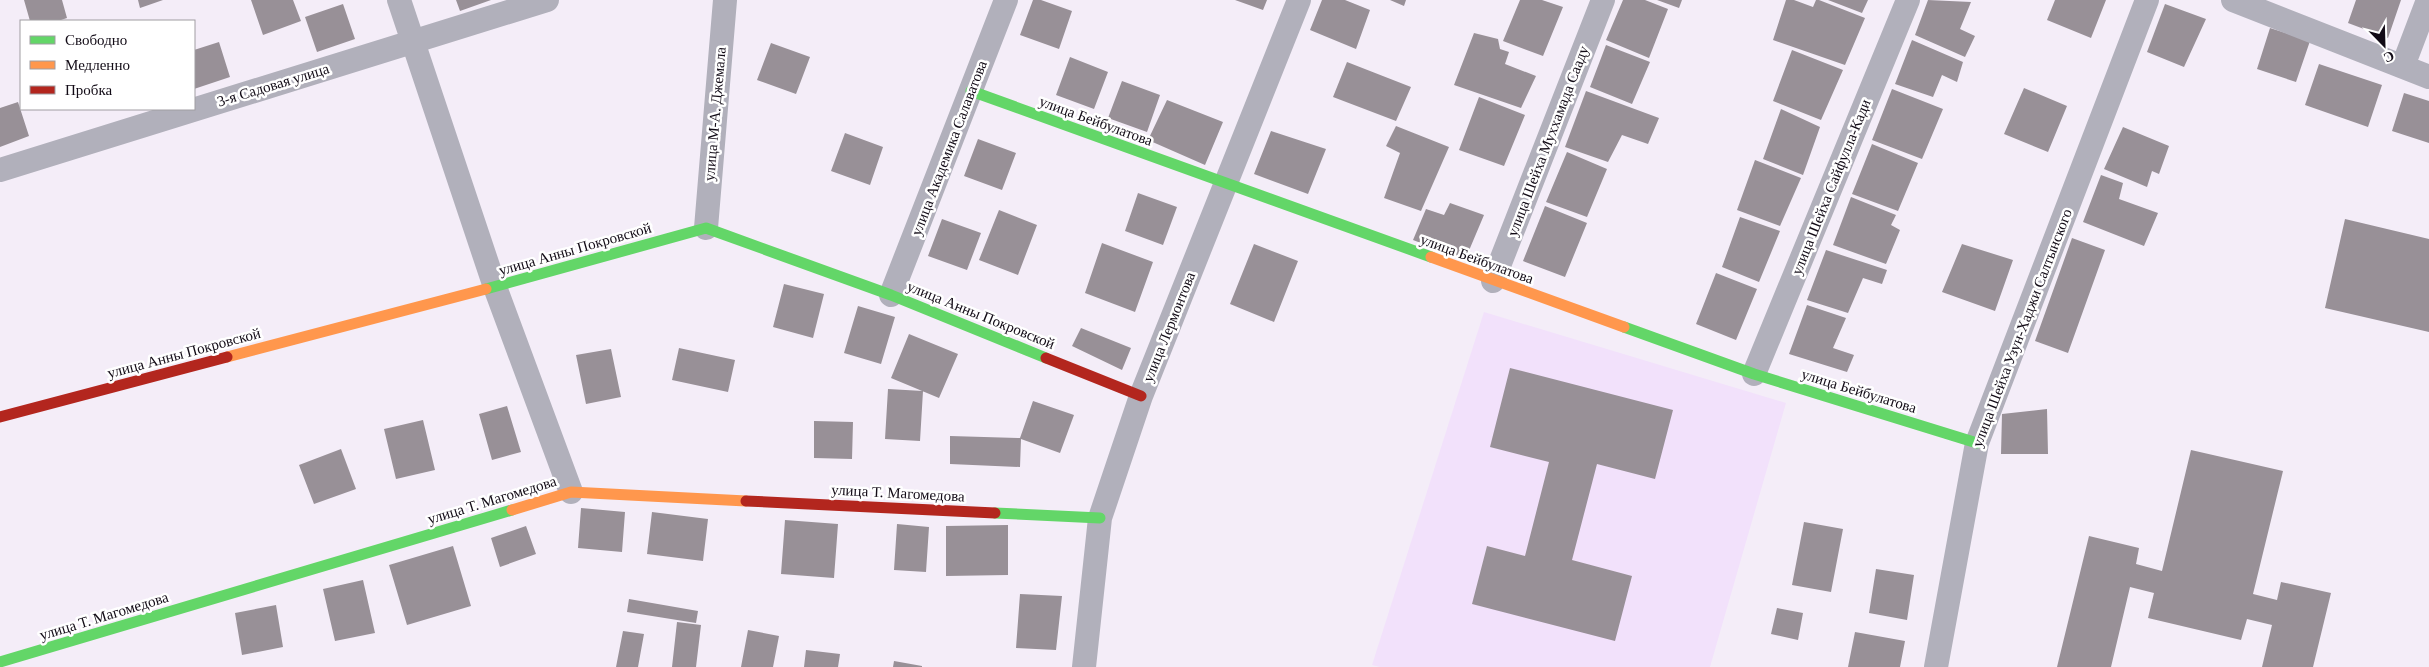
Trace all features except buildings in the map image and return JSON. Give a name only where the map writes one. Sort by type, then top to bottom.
[{"type":"street","points":[[399,0],[495,287],[571,492]]},
{"type":"street","name":"3-я Садовая улица","points":[[195,110],[547,0]]},
{"type":"street","name":"улица М-А. Джемала","points":[[706,228],[725,0]]},
{"type":"street","name":"улица Академика Салаватова","points":[[891,295],[1006,0]]},
{"type":"street","name":"улица Лермонтова","points":[[1084,667],[1100,518],[1141,396],[1299,0]]},
{"type":"street","name":"улица Шейха Муххамада Сааду","points":[[1493,281],[1603,0]]},
{"type":"street","name":"улица Шейха Сайфулла-Кади","points":[[1754,374],[1908,0]]},
{"type":"street","name":"улица Шейха Узун-Хаджи Салтынского","points":[[1936,667],[1977,443],[2147,0]]},
{"type":"street","points":[[2233,0],[2429,77]]},
{"type":"street","points":[[2403,66],[2428,0]]},
{"type":"street","name":"улица Бейбулатова","points":[[971,91],[1754,374],[1977,443]]},
{"type":"street","name":"3-я Садовая улица","points":[[0,170],[194,110]]},
{"type":"street","name":"улица Анны Покровской","points":[[0,417],[495,287],[706,228],[891,295],[1141,396]]},
{"type":"street","name":"улица Т. Магомедова","points":[[0,662],[571,492],[1100,518]]},
{"type":"shaded area","points":[[1484,312],[1786,403],[1710,667],[1380,667],[1372,665]]},
{"type":"traffic: fast","points":[[971,91],[1431,257]]},
{"type":"traffic: fast","points":[[486,289],[706,228],[891,295],[1046,358]]},
{"type":"traffic: fast","points":[[1624,327],[1754,374],[1977,443]]},
{"type":"traffic: fast","points":[[0,662],[512,510]]},
{"type":"traffic: fast","points":[[995,513],[1100,518]]},
{"type":"traffic: slow","points":[[1431,257],[1624,327]]},
{"type":"traffic: slow","points":[[227,357],[486,289]]},
{"type":"traffic: slow","points":[[512,510],[571,492],[746,501]]},
{"type":"traffic: jam","points":[[0,417],[227,357]]},
{"type":"traffic: jam","points":[[1046,358],[1141,396]]},
{"type":"traffic: jam","points":[[746,501],[995,513]]}]
